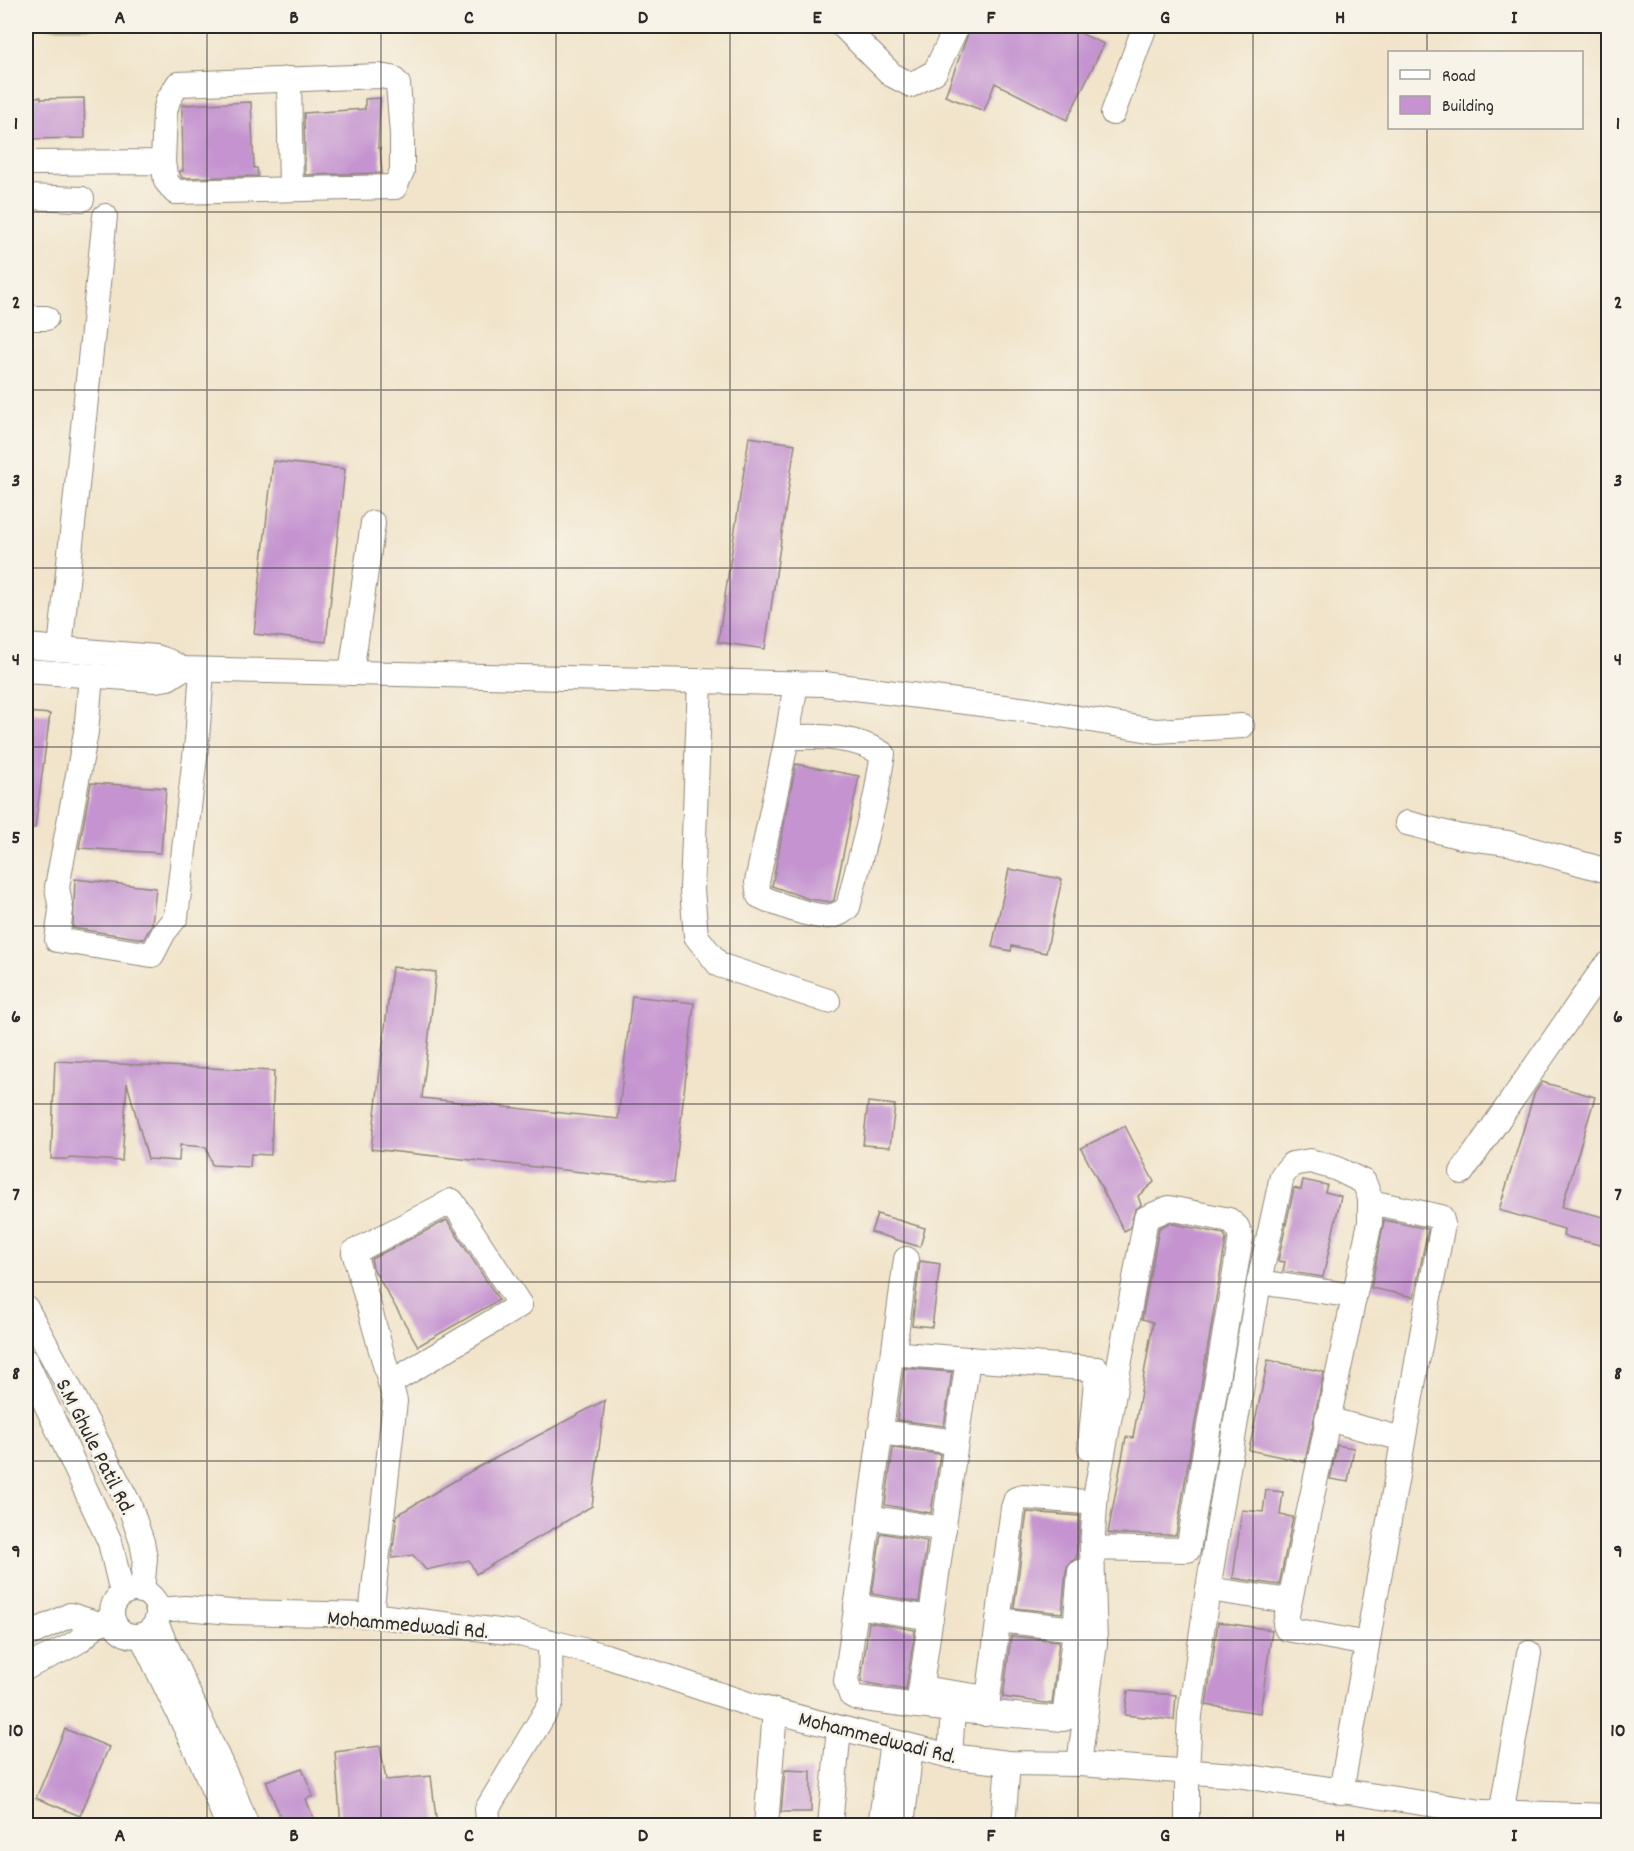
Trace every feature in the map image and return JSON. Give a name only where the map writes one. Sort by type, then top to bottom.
[{"type":"street","points":[[843,26],[892,75],[910,85],[935,72],[957,26]]},
{"type":"street","points":[[1113,113],[1145,26]]},
{"type":"street","points":[[379,76],[392,78],[398,84],[402,171],[394,187],[175,192],[166,182],[163,162],[165,112],[168,100],[178,84],[379,76]]},
{"type":"street","points":[[289,79],[291,189]]},
{"type":"street","points":[[26,163],[163,162]]},
{"type":"street","points":[[26,197],[82,199]]},
{"type":"street","points":[[60,649],[105,216]]},
{"type":"street","points":[[351,673],[373,523]]},
{"type":"street","points":[[26,646],[156,657],[192,670],[824,684],[1043,712],[1156,731],[1242,726]]},
{"type":"street","points":[[91,676],[86,732],[57,887],[62,910],[57,940],[153,955],[164,932],[176,917],[197,740],[192,670]]},
{"type":"street","points":[[26,671],[156,680],[192,670]]},
{"type":"street","points":[[700,681],[692,890],[696,936],[719,965],[828,1001]]},
{"type":"street","points":[[788,738],[810,735],[869,744],[883,754],[876,795],[848,907],[840,914],[829,917],[782,907],[759,896],[757,882],[788,738],[796,683]]},
{"type":"street","points":[[1407,824],[1461,837],[1508,843],[1608,871]]},
{"type":"street","points":[[1462,1172],[1608,964]]},
{"type":"street","points":[[1187,1826],[1187,1771],[1191,1707],[1208,1589],[1259,1282],[1282,1176],[1292,1164],[1310,1161],[1335,1168],[1364,1182],[1370,1198],[1370,1222],[1285,1624],[1287,1629],[1366,1644]]},
{"type":"street","points":[[371,1615],[393,1392],[354,1252],[452,1201],[520,1305],[393,1392]]},
{"type":"street","points":[[1341,1792],[1443,1224],[1441,1217],[1370,1202]]},
{"type":"street","points":[[1079,1764],[1095,1643],[1092,1548],[1096,1492],[1146,1218],[1169,1208],[1229,1220],[1237,1227],[1241,1237],[1188,1550],[1092,1548]]},
{"type":"street","points":[[893,1357],[902,1354],[1098,1369],[1075,1629],[1064,1719],[920,1697],[857,1698],[851,1695],[846,1681],[906,1259]]},
{"type":"street","points":[[1259,1282],[1354,1296]]},
{"type":"street","name":"S.M Ghule Patil Rd.","points":[[26,1308],[129,1504],[145,1558],[132,1592]]},
{"type":"street","points":[[920,1697],[968,1359]]},
{"type":"street","name":"S.M Ghule Patil Rd.","points":[[26,1361],[132,1592]]},
{"type":"street","points":[[1327,1419],[1403,1439]]},
{"type":"street","points":[[880,1432],[956,1442]]},
{"type":"street","points":[[987,1706],[1016,1499],[1023,1497],[1085,1502]]},
{"type":"street","points":[[868,1517],[944,1529]]},
{"type":"street","points":[[1208,1589],[1289,1601]]},
{"type":"street","points":[[26,1668],[79,1641],[104,1621],[112,1610],[115,1600],[132,1592],[149,1595],[155,1602],[151,1622],[228,1826]]},
{"type":"street","points":[[856,1606],[931,1618]]},
{"type":"street","name":"Mohammedwadi Rd.","points":[[151,1622],[185,1608],[231,1612],[371,1615],[516,1634],[606,1656],[776,1711],[950,1756],[1008,1763],[1079,1764],[1236,1774],[1491,1818],[1608,1816]]},
{"type":"street","points":[[26,1636],[70,1616],[104,1621],[134,1636],[151,1622]]},
{"type":"street","points":[[998,1620],[1075,1629]]},
{"type":"street","points":[[151,1622],[234,1793],[247,1826]]},
{"type":"street","points":[[489,1826],[487,1809],[551,1703],[549,1642]]},
{"type":"street","points":[[1491,1818],[1528,1653]]},
{"type":"street","points":[[920,1697],[953,1710],[987,1706]]},
{"type":"street","points":[[950,1756],[953,1710]]},
{"type":"street","points":[[766,1826],[776,1711]]},
{"type":"street","points":[[830,1826],[839,1728]]},
{"type":"street","points":[[880,1826],[902,1744]]},
{"type":"street","points":[[902,1744],[902,1826]]},
{"type":"street","points":[[1003,1826],[1008,1763]]},
{"type":"green space","points":[[187,26],[187,28],[26,27]]},
{"type":"building","points":[[971,26],[1065,26],[1104,44],[1067,120],[995,83],[984,111],[945,96]]},
{"type":"building","points":[[26,97],[84,98],[85,138],[26,139]]},
{"type":"building","points":[[380,98],[378,148],[380,148],[382,173],[305,175],[304,113],[365,109],[365,99]]},
{"type":"building","points":[[251,102],[254,168],[257,168],[258,176],[182,178],[179,171],[183,171],[182,105]]},
{"type":"building","points":[[749,437],[795,444],[765,649],[718,642]]},
{"type":"building","points":[[273,461],[345,469],[326,642],[254,634]]},
{"type":"building","points":[[26,712],[50,714],[35,828],[26,828]]},
{"type":"building","points":[[796,764],[859,776],[834,900],[831,902],[809,899],[772,886]]},
{"type":"building","points":[[91,783],[166,788],[161,853],[79,848]]},
{"type":"building","points":[[1009,869],[1062,879],[1046,953],[1012,946],[1011,951],[992,947]]},
{"type":"building","points":[[75,879],[156,888],[152,924],[144,939],[73,928]]},
{"type":"building","points":[[392,967],[436,972],[422,1098],[618,1119],[632,996],[694,1003],[674,1182],[371,1149]]},
{"type":"building","points":[[55,1061],[274,1071],[271,1155],[251,1154],[250,1167],[212,1165],[206,1147],[180,1145],[179,1161],[148,1159],[127,1083],[122,1161],[51,1159]]},
{"type":"building","points":[[1542,1082],[1595,1097],[1562,1207],[1608,1218],[1608,1247],[1563,1236],[1564,1229],[1499,1210],[1534,1094]]},
{"type":"building","points":[[868,1102],[895,1105],[890,1147],[863,1145]]},
{"type":"building","points":[[1125,1126],[1154,1182],[1138,1196],[1141,1205],[1135,1210],[1130,1228],[1124,1231],[1081,1148]]},
{"type":"building","points":[[1303,1180],[1327,1185],[1325,1192],[1341,1196],[1323,1277],[1283,1271],[1285,1262],[1278,1261],[1294,1188],[1301,1190]]},
{"type":"building","points":[[877,1214],[925,1228],[920,1247],[871,1232]]},
{"type":"building","points":[[447,1220],[499,1300],[418,1346],[373,1268],[371,1259]]},
{"type":"building","points":[[1384,1220],[1428,1229],[1414,1297],[1371,1288]]},
{"type":"building","points":[[1169,1223],[1224,1234],[1226,1239],[1176,1535],[1108,1533],[1126,1437],[1133,1438],[1153,1322],[1142,1319],[1159,1228]]},
{"type":"building","points":[[920,1261],[940,1264],[932,1327],[912,1325]]},
{"type":"building","points":[[1268,1360],[1324,1372],[1305,1462],[1249,1450]]},
{"type":"building","points":[[904,1368],[952,1372],[944,1426],[897,1420]]},
{"type":"building","points":[[605,1400],[592,1506],[476,1574],[469,1560],[426,1570],[413,1555],[392,1558],[397,1515],[471,1471]]},
{"type":"building","points":[[1337,1445],[1354,1448],[1348,1482],[1330,1479]]},
{"type":"building","points":[[893,1448],[940,1454],[931,1513],[885,1505]]},
{"type":"building","points":[[1266,1490],[1283,1492],[1280,1515],[1293,1517],[1279,1585],[1233,1578],[1242,1510],[1263,1512]]},
{"type":"building","points":[[1027,1512],[1080,1516],[1076,1559],[1069,1563],[1066,1571],[1062,1613],[1014,1608]]},
{"type":"building","points":[[881,1533],[927,1541],[919,1602],[872,1594]]},
{"type":"building","points":[[869,1622],[915,1630],[906,1690],[861,1682]]},
{"type":"building","points":[[1218,1622],[1272,1630],[1260,1713],[1206,1705]]},
{"type":"building","points":[[1011,1636],[1059,1641],[1052,1704],[1003,1697]]},
{"type":"building","points":[[1128,1691],[1176,1695],[1174,1720],[1125,1715]]},
{"type":"building","points":[[65,1729],[109,1747],[80,1816],[36,1798]]},
{"type":"building","points":[[380,1746],[386,1780],[431,1776],[437,1826],[341,1826],[335,1752]]},
{"type":"building","points":[[302,1768],[313,1796],[306,1799],[314,1820],[301,1826],[284,1826],[266,1781]]},
{"type":"building","points":[[785,1770],[811,1771],[811,1812],[781,1812]]}]
